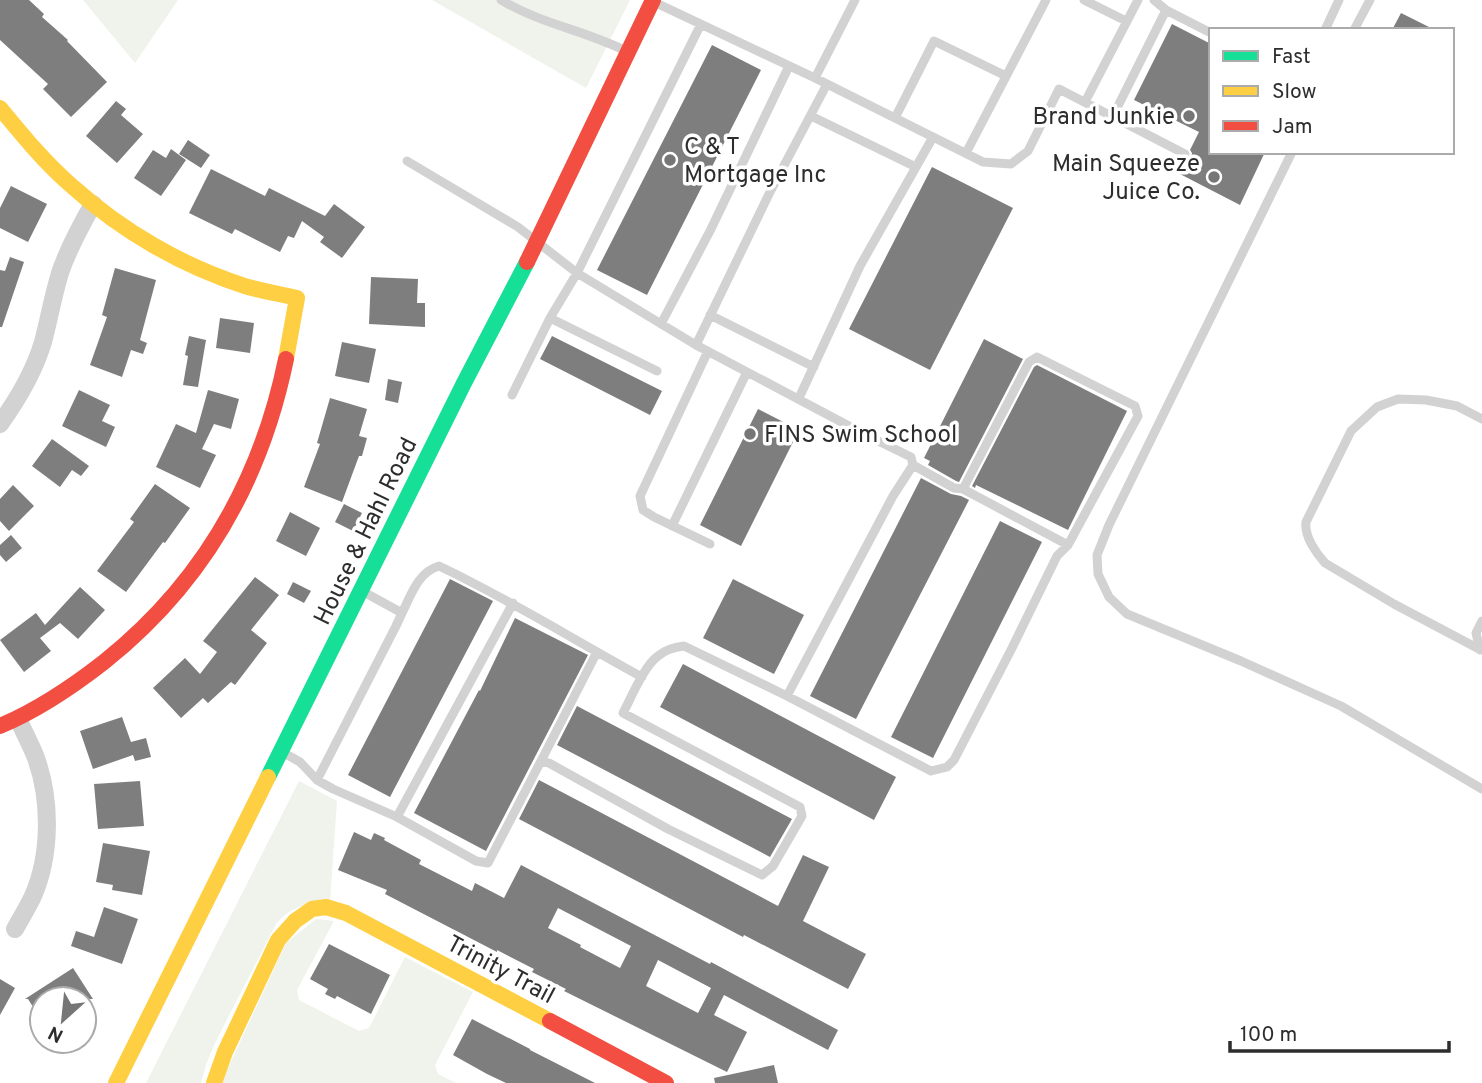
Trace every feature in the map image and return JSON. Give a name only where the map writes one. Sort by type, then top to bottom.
[{"type":"street","name":"House & Hahl Road","points":[[116,1083],[464,383],[537,242],[653,1]]},
{"type":"street","points":[[0,108],[54,170],[93,204],[140,236],[191,264],[245,286],[297,298],[287,359],[258,458],[237,504],[212,546],[181,589],[150,623],[114,655],[70,688],[18,719],[0,726]]},
{"type":"street","points":[[0,424],[13,407],[29,377],[42,344],[71,243],[93,204]]},
{"type":"street","points":[[15,929],[34,894],[48,826],[36,759],[18,719]]},
{"type":"street","name":"Trinity Trail","points":[[214,1083],[225,1052],[278,940],[295,920],[312,909],[326,907],[346,912],[666,1083]]},
{"type":"lane","points":[[501,0],[516,9],[603,40],[627,52]]},
{"type":"lane","points":[[815,78],[855,0]]},
{"type":"lane","points":[[966,153],[1046,0]]},
{"type":"lane","points":[[1084,0],[1126,21]]},
{"type":"lane","points":[[1085,102],[1138,0]]},
{"type":"lane","points":[[1154,0],[1166,10],[1209,32]]},
{"type":"lane","points":[[1326,28],[1339,0]]},
{"type":"lane","points":[[1355,28],[1370,0]]},
{"type":"lane","points":[[653,1],[983,162],[1011,164],[1028,151],[1059,89],[1185,154]]},
{"type":"lane","points":[[1113,116],[1166,10]]},
{"type":"lane","points":[[512,395],[550,318],[577,273],[701,24]]},
{"type":"lane","points":[[895,118],[934,41],[1006,76]]},
{"type":"lane","points":[[662,324],[789,66]]},
{"type":"lane","points":[[696,345],[769,194],[827,85]]},
{"type":"lane","points":[[811,116],[916,167]]},
{"type":"lane","points":[[799,398],[860,266],[933,137]]},
{"type":"lane","points":[[1291,154],[1109,525],[1097,555],[1098,573],[1109,597],[1127,614],[1341,706],[1482,789]]},
{"type":"lane","points":[[407,161],[518,227],[577,273],[696,345],[911,457],[913,465],[954,488],[963,489],[1068,545]]},
{"type":"lane","points":[[710,315],[814,367]]},
{"type":"lane","points":[[550,318],[657,371]]},
{"type":"lane","points":[[708,351],[640,496],[643,510],[710,544]]},
{"type":"lane","points":[[541,761],[668,829],[762,875],[773,866],[802,816],[800,807],[623,713],[642,677],[657,656],[671,648],[684,646],[930,771],[947,767],[954,760],[1012,649],[1057,556],[1068,545],[1138,416],[1135,406],[1037,357],[1029,362],[963,489]]},
{"type":"lane","points":[[673,526],[747,372]]},
{"type":"lane","points":[[1481,650],[1394,604],[1325,563],[1305,529],[1351,431],[1377,407],[1398,399],[1426,400],[1457,406],[1482,419]]},
{"type":"lane","points":[[787,696],[893,496],[913,465]]},
{"type":"lane","points":[[317,780],[417,583],[430,569],[439,566],[513,603],[642,677]]},
{"type":"lane","points":[[360,591],[401,613]]},
{"type":"lane","points":[[397,817],[513,603]]},
{"type":"lane","points":[[1481,650],[1476,633],[1482,621]]},
{"type":"lane","points":[[281,751],[300,762],[317,780],[333,789],[397,817],[476,860],[488,863],[597,653]]},
{"type":"shaded area","points":[[83,0],[178,0],[135,63]]},
{"type":"shaded area","points":[[432,0],[630,0],[586,88]]},
{"type":"shaded area","points":[[299,781],[337,801],[330,901],[294,909],[276,924],[215,1043],[201,1083],[146,1083]]},
{"type":"shaded area","points":[[316,919],[334,921],[297,990],[299,1000],[359,1031],[369,1028],[405,957],[473,992],[435,1065],[438,1074],[456,1083],[221,1083],[286,943]]},
{"type":"building","points":[[0,0],[29,0],[44,14],[42,17],[68,40],[107,82],[71,117],[43,89],[48,84],[0,40]]},
{"type":"building","points":[[1401,13],[1431,28],[1393,28]]},
{"type":"building","name":"Brand Junkie","points":[[1172,24],[1209,43],[1209,154],[1264,154],[1240,205],[1178,173],[1184,161],[1191,158],[1190,150],[1199,132],[1134,100]]},
{"type":"building","points":[[712,45],[761,70],[647,295],[597,270]]},
{"type":"building","points":[[116,101],[126,109],[121,115],[143,134],[117,163],[86,136]]},
{"type":"building","points":[[188,140],[210,155],[201,168],[179,154]]},
{"type":"building","points":[[171,149],[186,160],[161,196],[134,178],[153,150],[166,158]]},
{"type":"building","points":[[932,167],[1013,208],[930,370],[849,329]]},
{"type":"building","points":[[211,169],[265,196],[269,188],[325,216],[334,204],[365,227],[342,258],[320,242],[324,237],[302,221],[294,238],[288,236],[280,252],[235,229],[232,234],[189,213]]},
{"type":"building","points":[[11,186],[47,204],[28,242],[0,228],[0,208]]},
{"type":"building","points":[[10,257],[24,262],[0,327],[0,270],[5,271]]},
{"type":"building","points":[[115,268],[156,280],[140,340],[147,343],[143,354],[131,350],[122,377],[90,365],[107,317],[102,315]]},
{"type":"building","points":[[371,277],[418,279],[417,303],[425,303],[425,327],[369,324]]},
{"type":"building","points":[[220,318],[254,323],[250,353],[216,348]]},
{"type":"building","points":[[189,336],[206,340],[198,387],[183,385]]},
{"type":"building","points":[[552,336],[662,391],[650,415],[540,359]]},
{"type":"building","points":[[984,339],[1023,359],[959,482],[928,465],[930,461],[924,458]]},
{"type":"building","points":[[342,342],[376,349],[369,383],[335,376]]},
{"type":"building","points":[[1037,365],[1127,411],[1068,530],[976,485],[975,488],[972,486]]},
{"type":"building","points":[[388,379],[402,382],[398,403],[385,400]]},
{"type":"building","points":[[79,390],[110,405],[102,421],[115,427],[106,447],[62,426]]},
{"type":"building","points":[[208,390],[239,399],[231,429],[214,424],[202,449],[216,455],[200,488],[156,467],[176,424],[196,433]]},
{"type":"building","points":[[330,398],[367,409],[359,436],[367,438],[342,502],[304,487],[320,444],[317,443]]},
{"type":"building","points":[[758,409],[799,430],[741,546],[700,525]]},
{"type":"building","points":[[52,439],[89,466],[81,476],[72,470],[60,487],[32,466]]},
{"type":"building","points":[[921,478],[969,500],[856,719],[810,696]]},
{"type":"building","points":[[155,484],[190,508],[126,592],[97,571],[134,522],[130,519]]},
{"type":"building","points":[[13,485],[34,506],[9,531],[0,521],[0,499]]},
{"type":"building","points":[[344,504],[362,513],[353,531],[335,522]]},
{"type":"building","points":[[290,512],[320,528],[306,556],[276,541]]},
{"type":"building","points":[[1000,521],[1042,542],[933,758],[891,737]]},
{"type":"building","points":[[11,535],[22,548],[6,562],[0,555],[0,545]]},
{"type":"building","points":[[255,577],[279,595],[251,630],[267,643],[235,685],[231,682],[208,703],[203,698],[181,718],[153,688],[185,658],[200,674],[217,652],[203,641]]},
{"type":"building","points":[[450,579],[493,601],[390,797],[348,775]]},
{"type":"building","points":[[733,579],[804,615],[774,674],[703,638]]},
{"type":"building","points":[[293,582],[311,591],[304,603],[287,594]]},
{"type":"building","points":[[80,587],[105,610],[78,639],[60,623],[40,638],[51,651],[24,672],[0,640],[36,613],[45,625]]},
{"type":"building","points":[[515,618],[588,655],[486,851],[414,813],[480,691]]},
{"type":"building","points":[[683,664],[896,777],[874,820],[660,707]]},
{"type":"building","points":[[577,706],[792,819],[770,857],[557,745]]},
{"type":"building","points":[[122,717],[131,742],[146,738],[151,757],[135,761],[133,755],[93,769],[80,731]]},
{"type":"building","points":[[539,780],[778,906],[803,855],[829,867],[803,921],[866,954],[848,989],[519,819]]},
{"type":"building","points":[[140,781],[144,826],[98,829],[94,784]]},
{"type":"building","points":[[354,832],[371,840],[374,833],[421,860],[419,864],[472,891],[475,883],[504,898],[521,865],[838,1030],[828,1050],[724,995],[714,1015],[747,1032],[727,1072],[564,991],[566,989],[532,972],[534,969],[385,894],[387,890],[338,870]],"holes":[[[558,908],[631,946],[620,968],[548,928]],[[658,960],[711,988],[698,1013],[646,986]]]},
{"type":"building","points":[[103,843],[150,851],[142,895],[112,890],[113,885],[96,882]]},
{"type":"building","points":[[104,907],[138,919],[122,964],[71,946],[76,931],[94,937]]},
{"type":"building","points":[[329,944],[390,975],[371,1014],[337,996],[335,999],[325,994],[328,989],[310,979]]},
{"type":"building","points":[[73,968],[84,985],[47,985]]},
{"type":"building","points":[[0,979],[15,988],[0,1015]]},
{"type":"building","points":[[472,1019],[595,1083],[506,1083],[487,1074],[453,1055]]},
{"type":"building","points":[[774,1065],[778,1083],[715,1083],[714,1078]]},
{"type":"traffic: fast","points":[[268,777],[527,262]]},
{"type":"traffic: slow","points":[[0,108],[63,178],[132,232],[154,246],[222,278],[251,288],[297,298],[286,359]]},
{"type":"traffic: slow","points":[[116,1083],[268,777]]},
{"type":"traffic: slow","points":[[214,1083],[225,1052],[278,940],[295,921],[312,909],[326,907],[346,913],[550,1021]]},
{"type":"traffic: jam","points":[[527,262],[653,0]]},
{"type":"traffic: jam","points":[[0,726],[28,713],[104,662],[139,632],[198,564],[222,527],[261,447],[286,359]]},
{"type":"traffic: jam","points":[[550,1021],[666,1083]]},
{"type":"place","name":"Brand Junkie","points":[[1189,116]]},
{"type":"place","name":"C & T Mortgage Inc","points":[[670,160]]},
{"type":"place","name":"Main Squeeze Juice Co.","points":[[1214,177]]},
{"type":"place","name":"FINS Swim School","points":[[750,434]]}]
